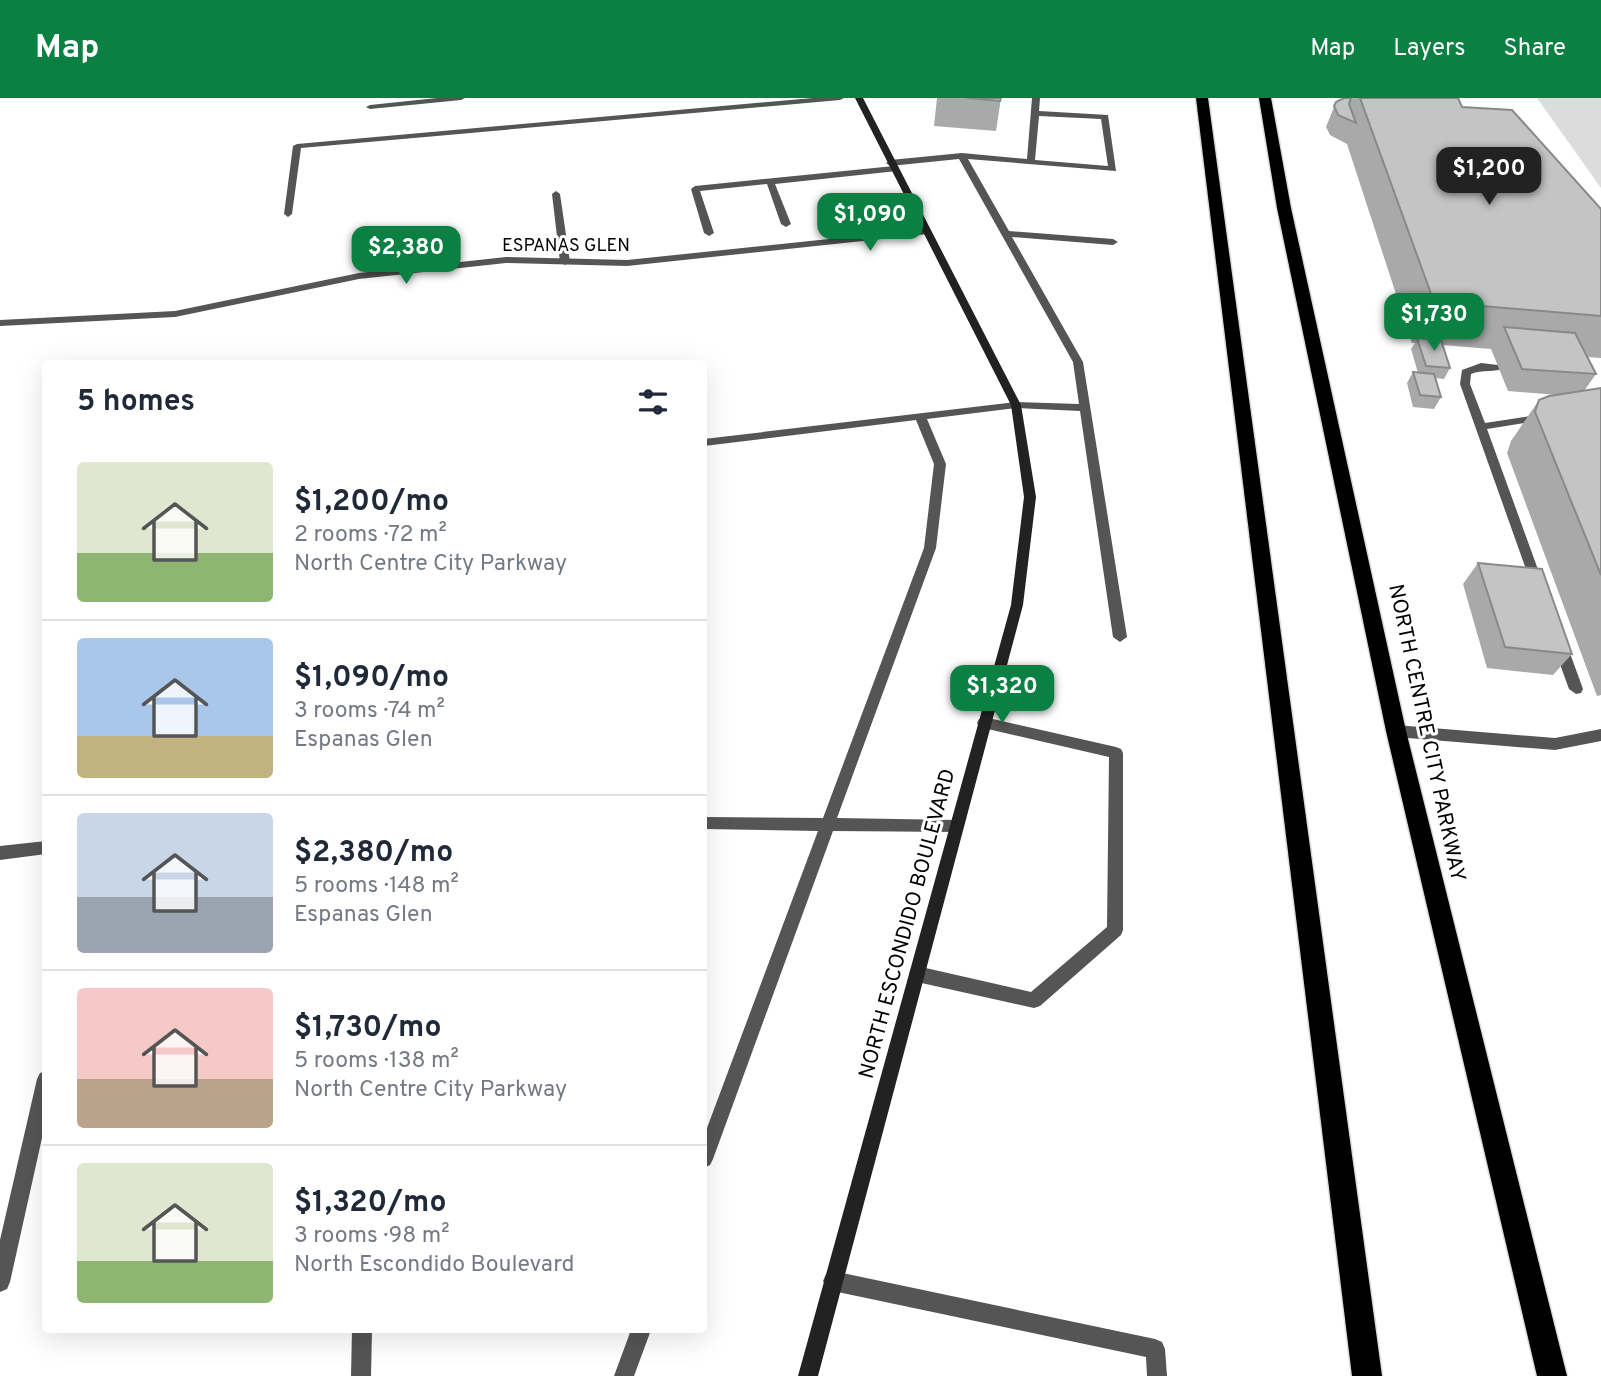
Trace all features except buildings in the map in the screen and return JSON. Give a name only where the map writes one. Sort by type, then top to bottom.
[{"type":"highway","points":[[1202,98],[1367,1376]]},
{"type":"highway","name":"NORTH CENTRE CITY PARKWAY","points":[[1265,98],[1284,208],[1396,731],[1552,1376]]},
{"type":"street","points":[[370,107],[461,98]]},
{"type":"street","points":[[288,214],[297,146],[840,98]]},
{"type":"street","name":"NORTH ESCONDIDO BOULEVARD","points":[[808,1376],[1017,605],[1030,497],[1016,405],[925,232],[859,98]]},
{"type":"street","points":[[1031,163],[1036,98]]},
{"type":"street","points":[[709,233],[695,189],[962,156],[1113,169],[1105,117],[1035,113]]},
{"type":"street","points":[[962,156],[1078,362],[1120,637]]},
{"type":"street","points":[[771,181],[786,224]]},
{"type":"street","points":[[556,194],[565,262]]},
{"type":"street","name":"ESPANAS GLEN","points":[[0,323],[175,314],[359,275],[506,260],[627,263],[925,232]]},
{"type":"street","points":[[1006,234],[1113,242]]},
{"type":"street","points":[[1498,368],[1481,366],[1466,372],[1465,384],[1480,427],[1509,489],[1544,602]]},
{"type":"street","points":[[707,442],[1016,405],[1085,408]]},
{"type":"street","points":[[1480,427],[1561,414]]},
{"type":"street","points":[[707,1151],[930,548],[940,464],[920,415]]},
{"type":"street","points":[[1553,627],[1576,689]]},
{"type":"street","points":[[917,974],[1034,1000],[1115,930],[1115,752],[984,723]]},
{"type":"street","points":[[1396,731],[1555,744],[1601,735]]},
{"type":"street","points":[[707,823],[956,827]]},
{"type":"street","points":[[0,853],[42,848]]},
{"type":"street","points":[[0,1282],[42,1097]]},
{"type":"street","points":[[833,1281],[1155,1349],[1157,1376]]},
{"type":"street","points":[[361,1376],[362,1333]]},
{"type":"street","points":[[624,1376],[640,1333]]},
{"type":"shaded area","points":[[1537,98],[1601,98],[1601,188]]}]
